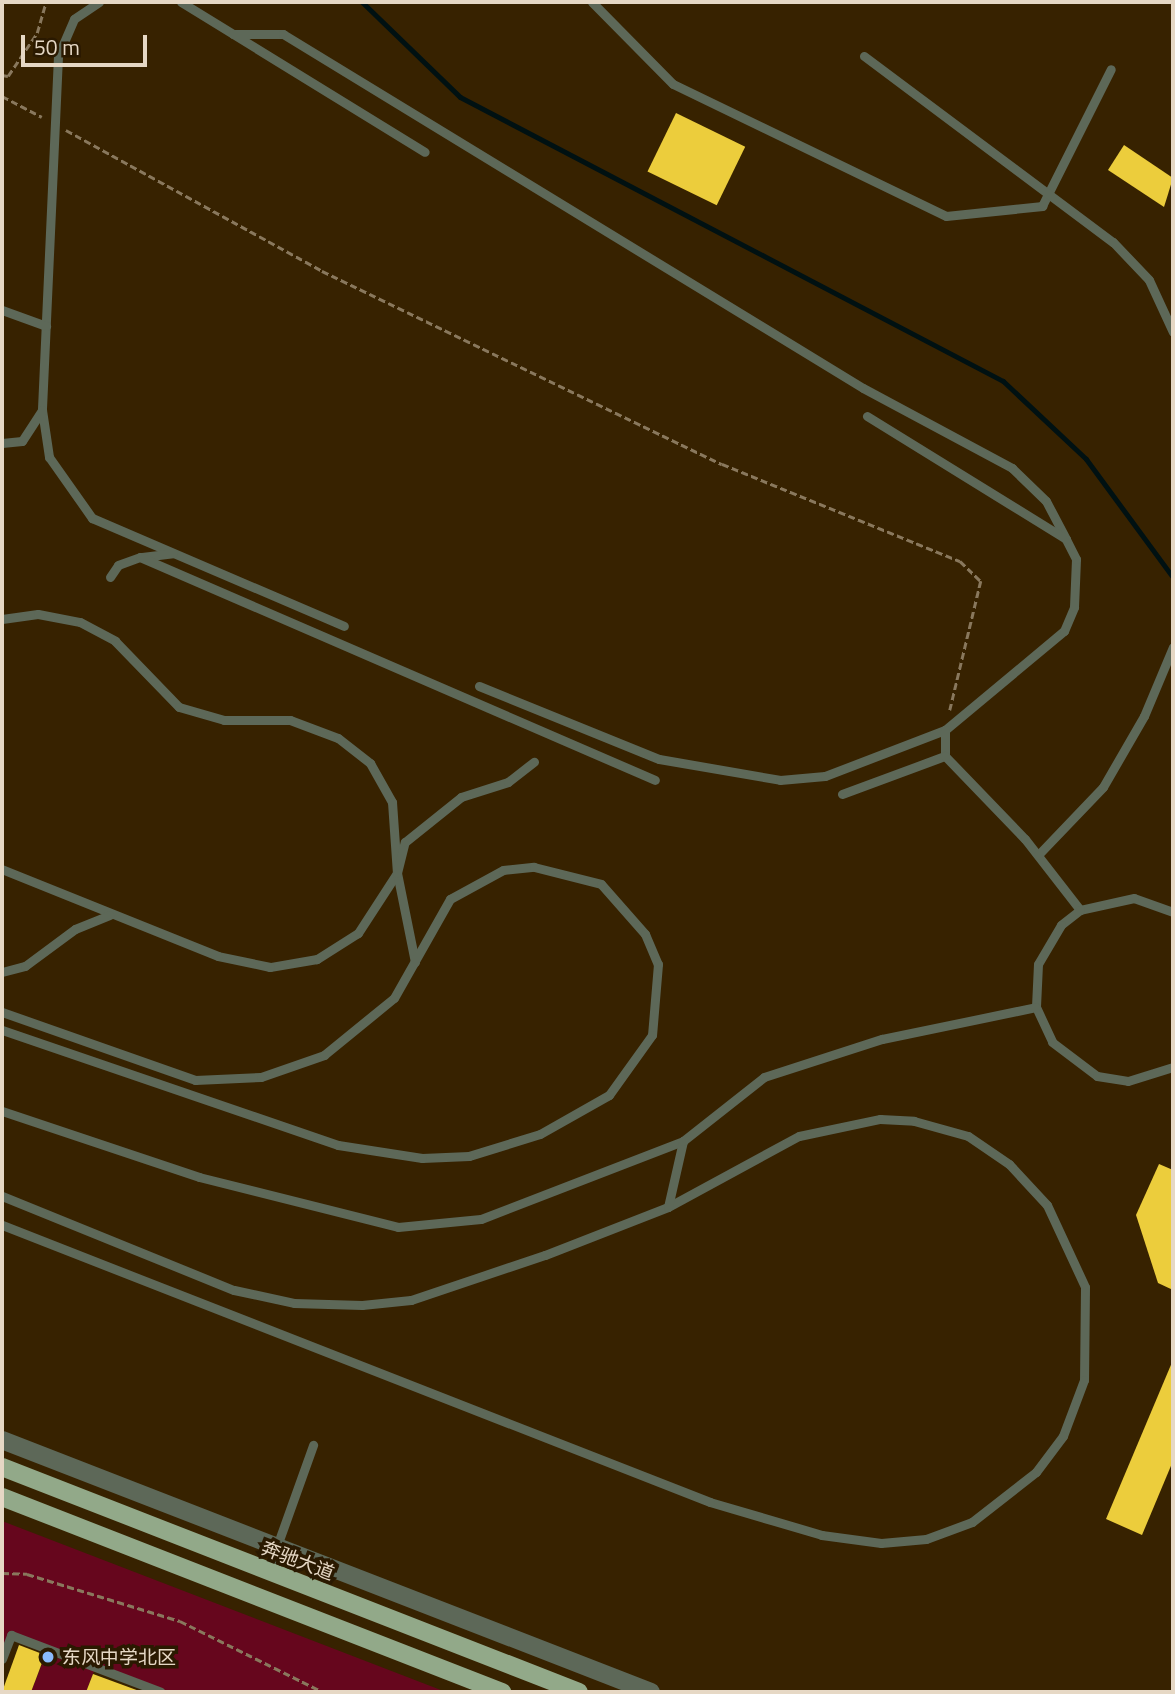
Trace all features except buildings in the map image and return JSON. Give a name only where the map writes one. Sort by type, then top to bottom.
[{"type":"main road","name":"奔驰大道","points":[[2,1467],[579,1692]]},
{"type":"main road","points":[[2,1497],[502,1692]]},
{"type":"street","points":[[2,1440],[276,1549],[650,1692]]},
{"type":"street","points":[[119,1513],[128,1490]]},
{"type":"lane","points":[[99,2],[74,19],[58,56],[42,410],[49,457],[92,518],[344,626]]},
{"type":"lane","points":[[181,2],[425,152]]},
{"type":"lane","points":[[592,2],[673,84],[946,216],[1042,206],[1050,195],[1111,69]]},
{"type":"lane","points":[[233,34],[283,34],[863,388],[1012,468],[1046,501],[1066,539],[1077,578],[1064,631],[945,730],[825,776],[780,780],[659,759],[479,686]]},
{"type":"lane","points":[[864,56],[1113,242],[1149,280],[1173,332]]},
{"type":"lane","points":[[2,310],[46,326]]},
{"type":"lane","points":[[2,443],[22,441],[42,410]]},
{"type":"lane","points":[[867,416],[1066,539]]},
{"type":"lane","points":[[110,577],[118,565],[140,557],[173,553]]},
{"type":"lane","points":[[140,557],[655,780]]},
{"type":"lane","points":[[2,619],[38,614],[80,622],[115,641],[179,707],[224,720],[289,720],[338,738],[370,763],[392,802],[397,873],[415,962]]},
{"type":"lane","points":[[1038,855],[1102,787],[1144,716],[1173,647]]},
{"type":"lane","points":[[945,730],[945,756],[1038,855],[1080,910]]},
{"type":"lane","points":[[842,794],[945,756]]},
{"type":"lane","points":[[2,869],[108,915],[218,956],[270,967],[317,959],[358,933],[397,873],[405,842],[461,797],[508,782],[534,762]]},
{"type":"lane","points":[[2,1012],[195,1080],[261,1077],[324,1055],[357,1032],[394,999],[450,899],[475,882],[503,870],[572,872],[601,884],[645,934],[658,964],[652,1035],[609,1095],[575,1117],[509,1146],[422,1158],[338,1145],[256,1121],[2,1030]]},
{"type":"lane","points":[[1173,912],[1134,898],[1080,910],[1060,925],[1038,964],[1036,1007],[1052,1042],[1097,1076],[1128,1081],[1173,1067]]},
{"type":"lane","points":[[2,972],[25,966],[75,929],[108,915]]},
{"type":"lane","points":[[2,1111],[223,1184],[397,1227],[481,1219],[683,1141],[764,1077],[881,1039],[1036,1007]]},
{"type":"lane","points":[[2,1196],[234,1290],[294,1303],[362,1305],[467,1285],[668,1207],[742,1162],[840,1125],[914,1121],[968,1136],[1009,1164],[1047,1205],[1085,1287],[1084,1380],[1063,1436],[1009,1499],[972,1522],[926,1539],[881,1543],[822,1535],[710,1502],[2,1225]]},
{"type":"lane","points":[[668,1207],[683,1141]]},
{"type":"lane","points":[[268,1571],[313,1445]]},
{"type":"lane","points":[[2,1659],[11,1635],[139,1688],[161,1692]]},
{"type":"path","points":[[2,75],[8,76],[37,33],[46,2]]},
{"type":"path","points":[[2,96],[322,271],[722,464],[960,561],[981,581],[945,730]]},
{"type":"path","points":[[2,1573],[27,1574],[180,1621],[323,1692]]},
{"type":"shaded area","points":[[2,1521],[446,1692],[161,1692],[12,1636],[2,1659]]},
{"type":"shaded area","points":[[46,1654],[94,1671],[86,1692],[31,1692]]},
{"type":"waterway","points":[[362,2],[460,97],[1003,381],[1086,459],[1172,576]]},
{"type":"place","name":"东风中学北区","points":[[48,1657]]}]
